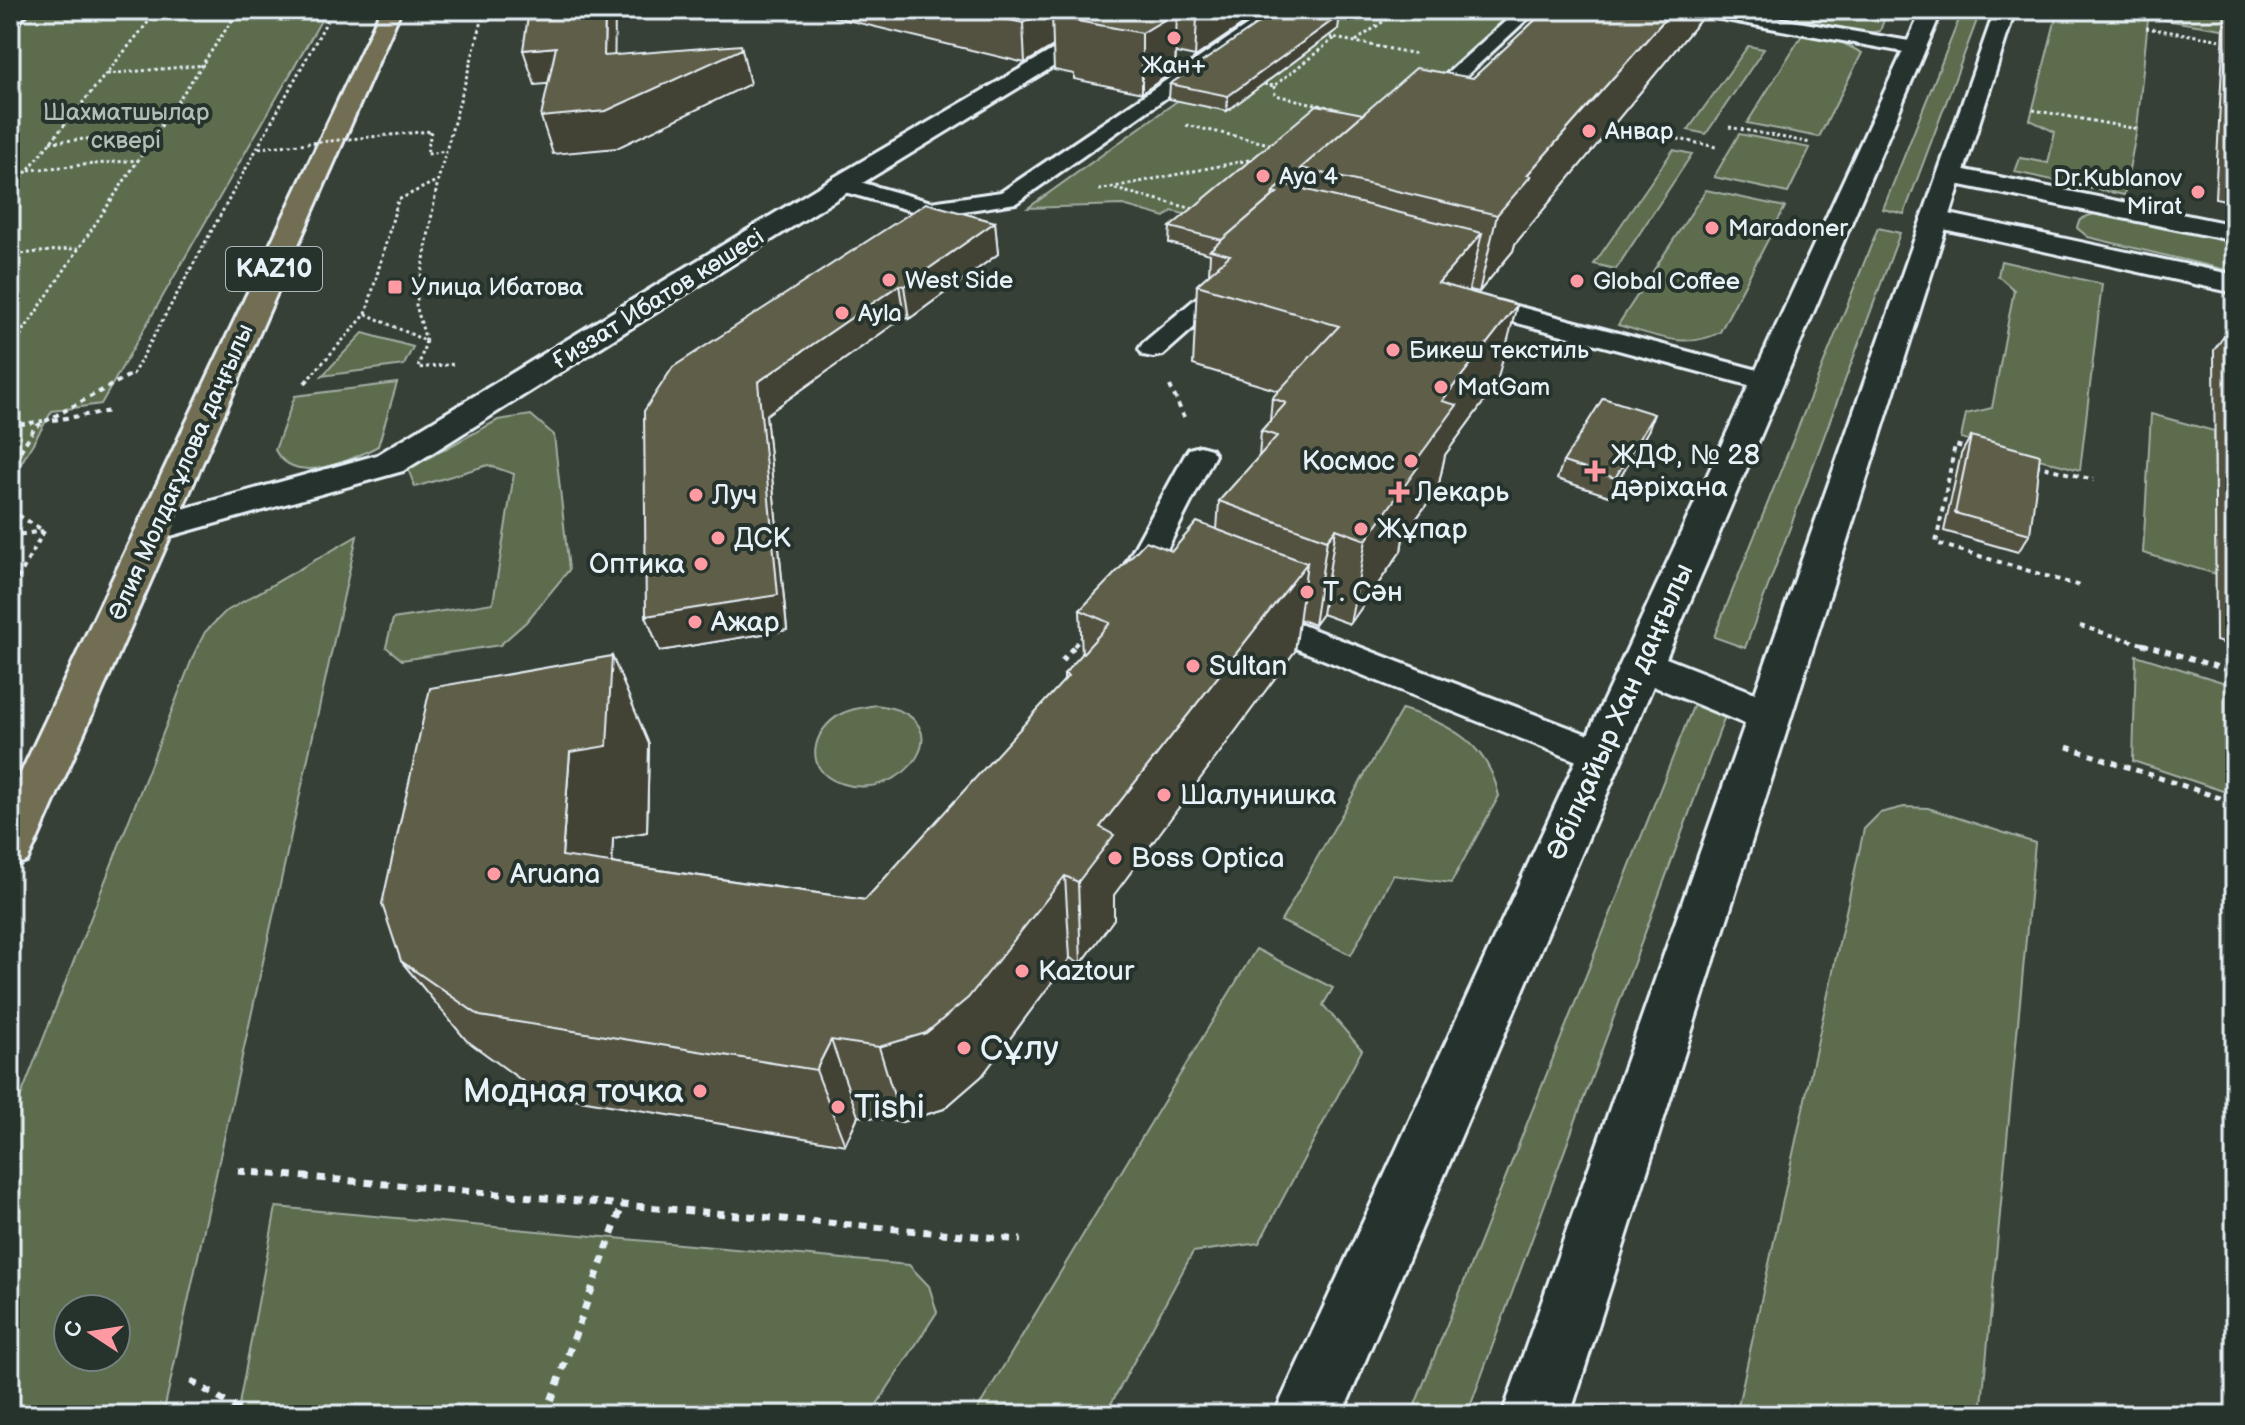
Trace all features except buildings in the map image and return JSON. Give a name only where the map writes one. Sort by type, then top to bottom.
[{"type":"main road","points":[[10,20],[20,10]]},
{"type":"main road","name":"Әлия Молдағұлова даңғылы","points":[[10,847],[391,10]]},
{"type":"main road","name":"Ғиззат Ибатов көшесі","points":[[156,528],[390,463],[842,184],[1136,10]]},
{"type":"main road","points":[[1536,1415],[2005,10]]},
{"type":"main road","name":"Әбілқайыр Хан даңғылы","points":[[1308,1415],[1924,29]]},
{"type":"main road","points":[[1950,175],[2235,233]]},
{"type":"main road","points":[[2085,252],[2060,227],[2056,218],[2071,206],[2093,204]]},
{"type":"main road","points":[[1935,219],[2235,284]]},
{"type":"main road","points":[[1640,664],[1769,716]]},
{"type":"lane","points":[[842,184],[930,209],[1008,198],[1282,10]]},
{"type":"lane","points":[[1395,131],[1528,10]]},
{"type":"lane","points":[[1698,10],[1924,29]]},
{"type":"lane","points":[[1170,61],[1199,67]]},
{"type":"lane","points":[[1153,349],[1258,258]]},
{"type":"lane","points":[[1446,295],[1767,381]]},
{"type":"lane","points":[[1181,589],[1138,572],[1200,455]]},
{"type":"lane","points":[[1224,606],[1601,755]]},
{"type":"path","points":[[10,192],[158,10]]},
{"type":"path","points":[[10,351],[239,10]]},
{"type":"path","points":[[10,468],[35,427],[133,374],[333,10]]},
{"type":"path","points":[[418,368],[426,341],[416,305],[438,180],[485,10]]},
{"type":"path","points":[[1356,42],[1399,10]]},
{"type":"path","points":[[2146,28],[2235,42]]},
{"type":"path","points":[[1335,38],[1469,63]]},
{"type":"path","points":[[106,74],[204,65]]},
{"type":"path","points":[[1274,86],[1275,95],[1345,111]]},
{"type":"path","points":[[2033,110],[2137,129]]},
{"type":"path","points":[[1132,113],[1283,147]]},
{"type":"path","points":[[1613,125],[1716,147]]},
{"type":"path","points":[[1729,127],[1811,143]]},
{"type":"path","points":[[242,172],[247,172],[259,148],[431,131],[427,154],[446,151]]},
{"type":"path","points":[[49,142],[158,133]]},
{"type":"path","points":[[1095,191],[1267,157]]},
{"type":"path","points":[[28,170],[139,160]]},
{"type":"path","points":[[305,383],[366,314],[398,200],[438,180]]},
{"type":"path","points":[[1110,188],[1199,210]]},
{"type":"path","points":[[10,255],[80,248]]},
{"type":"path","points":[[366,314],[426,341]]},
{"type":"path","points":[[10,330],[25,329]]},
{"type":"path","points":[[1153,349],[1200,455]]},
{"type":"path","points":[[10,426],[111,411]]},
{"type":"path","points":[[1986,453],[1955,445],[1936,543],[2083,587]]},
{"type":"path","points":[[2032,464],[2094,480]]},
{"type":"path","points":[[10,510],[44,531]]},
{"type":"path","points":[[10,536],[44,531]]},
{"type":"path","points":[[10,593],[44,531]]},
{"type":"path","points":[[1062,661],[1138,572]]},
{"type":"path","points":[[2080,626],[2235,672]]},
{"type":"path","points":[[2067,747],[2235,803]]},
{"type":"path","points":[[238,1171],[1021,1240]]},
{"type":"path","points":[[546,1415],[622,1205]]},
{"type":"path","points":[[191,1381],[248,1415]]},
{"type":"green space","name":"Шахматшылар сквері","points":[[33,10],[327,10],[101,404],[52,411],[10,482],[10,34]]},
{"type":"green space","points":[[1304,10],[1519,10],[1277,223],[1229,225],[1172,211],[1165,217],[1123,205],[1028,208]]},
{"type":"green space","points":[[1802,10],[1880,10],[1884,20],[1880,31],[1864,34],[1793,23]]},
{"type":"green space","points":[[2058,10],[2149,10],[2137,129],[2124,195],[2015,172],[2020,158],[2048,163],[2055,132],[2030,120]]},
{"type":"green space","points":[[2164,10],[2235,10],[2235,31],[2164,20]]},
{"type":"green space","points":[[1960,17],[1977,20],[1904,214],[1883,209]]},
{"type":"green space","points":[[1802,35],[1841,42],[1862,53],[1819,137],[1747,123]]},
{"type":"green space","points":[[1748,46],[1764,49],[1706,134],[1688,130]]},
{"type":"green space","points":[[1739,134],[1810,148],[1788,193],[1714,177]]},
{"type":"green space","points":[[1673,150],[1692,154],[1616,269],[1594,264]]},
{"type":"green space","points":[[1706,190],[1785,207],[1720,332],[1708,338],[1682,341],[1618,325]]},
{"type":"green space","points":[[2094,214],[2235,241],[2235,272],[2088,237],[2077,228],[2082,218]]},
{"type":"green space","points":[[1878,228],[1900,233],[1745,648],[1714,637]]},
{"type":"green space","points":[[2001,261],[2102,284],[2080,470],[1961,438],[1966,414],[1992,408],[2014,290],[1998,276]]},
{"type":"green space","points":[[363,333],[413,347],[404,365],[322,376]]},
{"type":"green space","points":[[397,383],[378,446],[338,464],[309,469],[284,461],[275,450],[295,396]]},
{"type":"green space","points":[[2151,414],[2214,431],[2216,574],[2143,553]]},
{"type":"green space","points":[[531,415],[554,435],[569,570],[526,622],[500,645],[402,660],[386,647],[393,619],[493,603],[514,474],[488,465],[415,487],[408,469],[498,420]]},
{"type":"green space","points":[[357,536],[163,1415],[10,1415],[10,1124],[205,632],[225,612]]},
{"type":"green space","points":[[2136,655],[2235,686],[2235,795],[2133,761]]},
{"type":"green space","points":[[1694,704],[1725,716],[1467,1415],[1411,1415]]},
{"type":"green space","points":[[876,705],[903,712],[918,725],[922,740],[917,756],[905,771],[887,782],[865,786],[840,783],[828,777],[816,760],[815,750],[823,730],[845,712]]},
{"type":"green space","points":[[1402,709],[1436,721],[1464,738],[1486,762],[1499,796],[1451,883],[1393,875],[1351,955],[1281,921]]},
{"type":"green space","points":[[1904,807],[1928,808],[2035,843],[1981,1415],[1736,1415],[1864,829],[1880,813]]},
{"type":"green space","points":[[1256,949],[1333,988],[1323,1005],[1362,1050],[1259,1243],[1193,1252],[1105,1415],[974,1415]]},
{"type":"green space","points":[[276,1207],[909,1265],[929,1286],[937,1312],[870,1415],[237,1415]]},
{"type":"place","name":"Жан+","points":[[1174,38]]},
{"type":"place","name":"Анвар","points":[[1589,131]]},
{"type":"place","name":"Aya 4","points":[[1263,176]]},
{"type":"place","name":"Dr.Kublanov Mirat","points":[[2198,192]]},
{"type":"place","name":"Maradoner","points":[[1712,228]]},
{"type":"place","name":"West Side","points":[[889,280]]},
{"type":"place","name":"Global Coffee","points":[[1577,281]]},
{"type":"place","name":"Улица Ибатова","points":[[395,287]]},
{"type":"place","name":"Ayla","points":[[842,313]]},
{"type":"place","name":"Бикеш текстиль","points":[[1393,350]]},
{"type":"place","name":"MatGam","points":[[1441,387]]},
{"type":"place","name":"Космос","points":[[1411,461]]},
{"type":"place","name":"ЖДФ, № 28 дәріхана","points":[[1595,471]]},
{"type":"place","name":"Лекарь","points":[[1399,492]]},
{"type":"place","name":"Луч","points":[[696,495]]},
{"type":"place","name":"Жұпар","points":[[1361,529]]},
{"type":"place","name":"ДСК","points":[[718,538]]},
{"type":"place","name":"Оптика","points":[[701,564]]},
{"type":"place","name":"Т. Сән","points":[[1307,592]]},
{"type":"place","name":"Ажар","points":[[695,622]]},
{"type":"place","name":"Sultan","points":[[1193,666]]},
{"type":"place","name":"Шалунишка","points":[[1164,795]]},
{"type":"place","name":"Boss Optica","points":[[1115,858]]},
{"type":"place","name":"Aruana","points":[[494,874]]},
{"type":"place","name":"Kaztour","points":[[1022,971]]},
{"type":"place","name":"Сұлу","points":[[964,1048]]},
{"type":"place","name":"Модная точка","points":[[700,1091]]},
{"type":"place","name":"Tishi","points":[[838,1107]]}]
